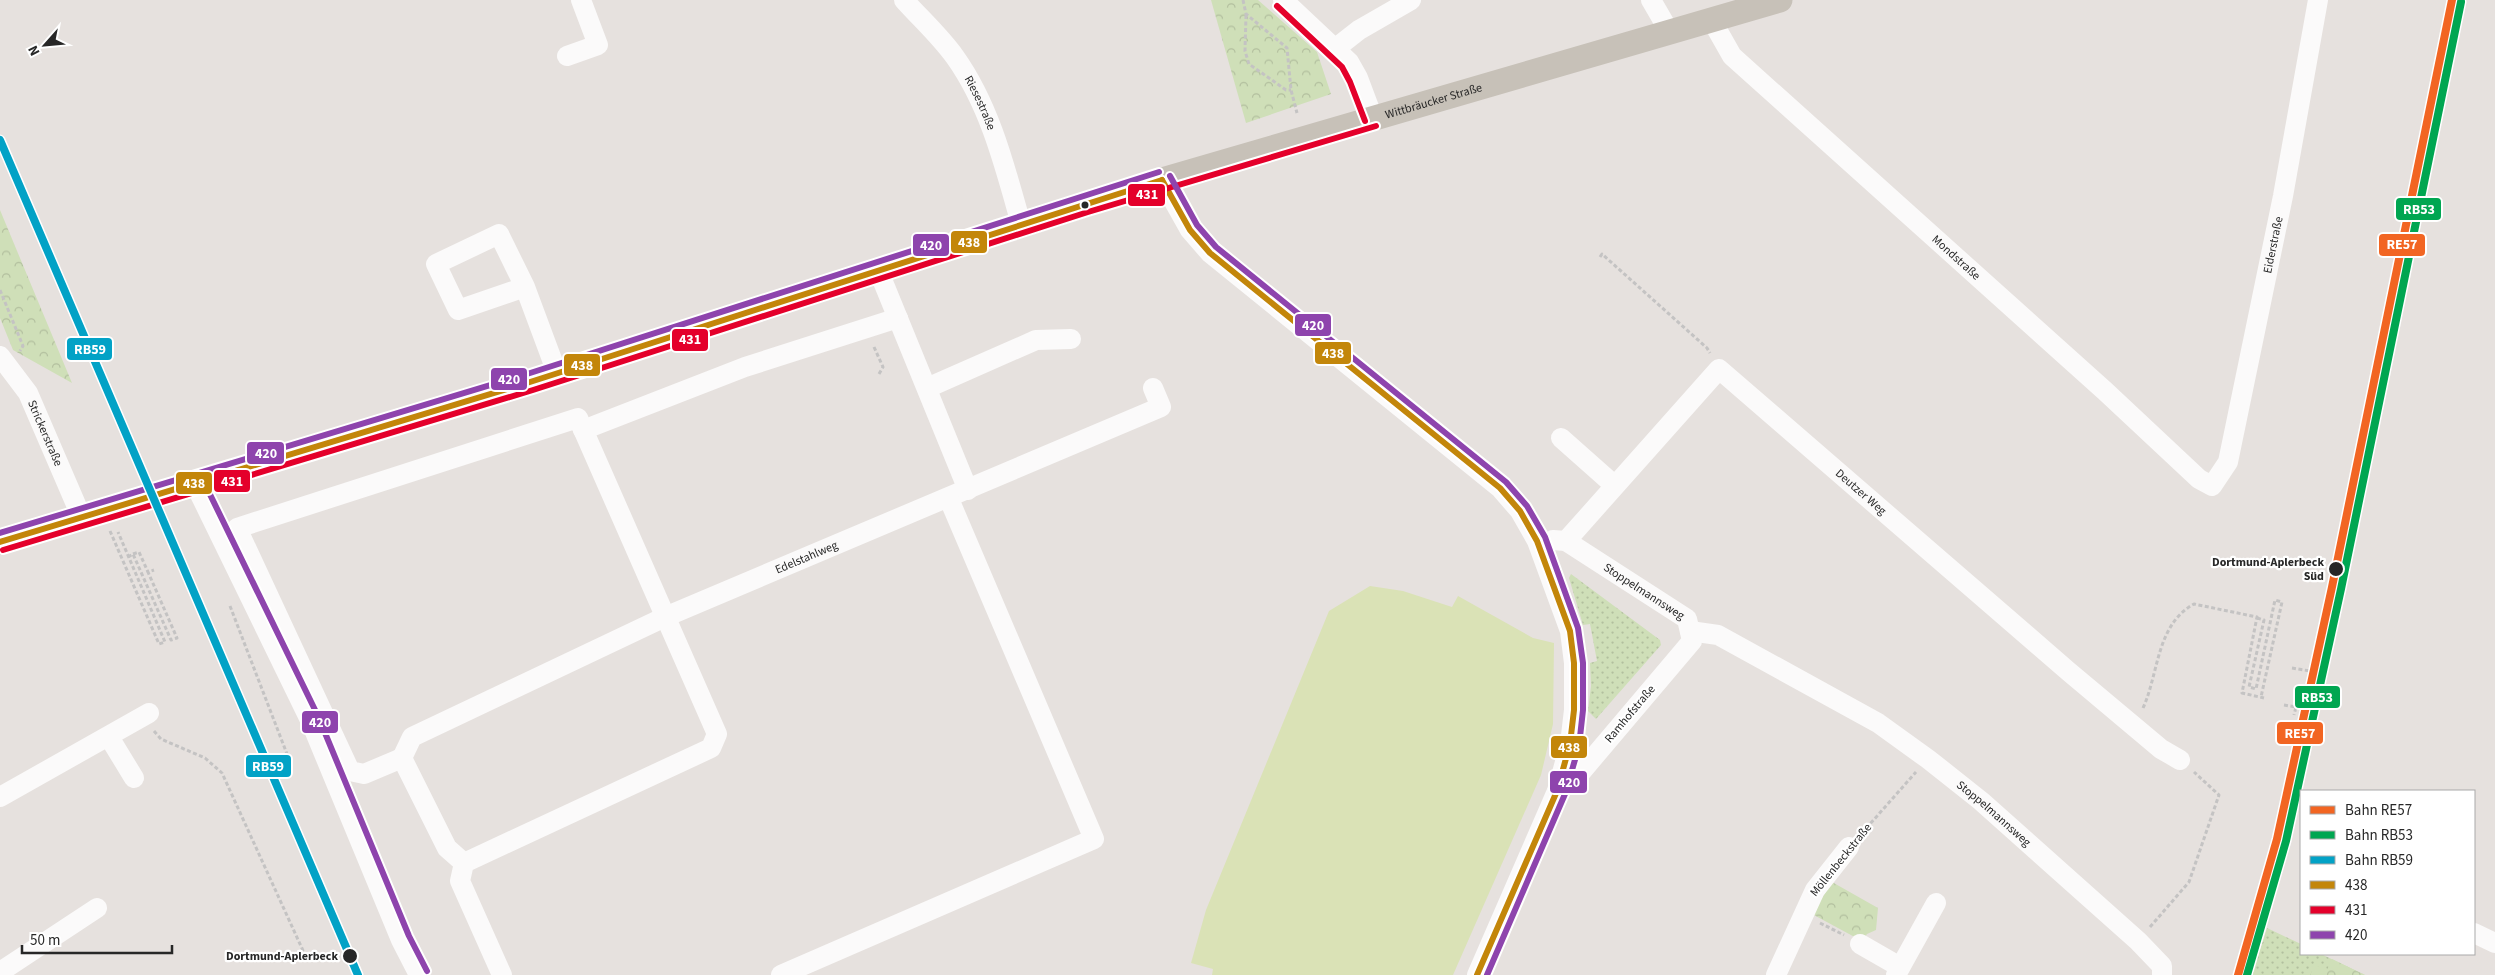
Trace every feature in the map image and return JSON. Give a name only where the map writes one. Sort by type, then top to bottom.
[{"type":"main road","name":"Wittbräucker Straße","points":[[0,542],[557,373],[879,272],[1021,224],[1162,180],[1780,0]]},
{"type":"street","points":[[567,56],[598,45],[582,0]]},
{"type":"street","name":"Riesestraße","points":[[904,0],[944,43],[972,86],[996,141],[1021,224]]},
{"type":"street","points":[[1283,0],[1349,62],[1358,78],[1374,118]]},
{"type":"street","points":[[1336,48],[1359,30],[1411,0]]},
{"type":"street","points":[[1651,0],[1669,31]]},
{"type":"street","name":"Eiderstraße","points":[[2212,486],[2228,462],[2283,196],[2318,0]]},
{"type":"street","name":"Mondstraße","points":[[1711,19],[1732,56],[2199,479],[2212,486]]},
{"type":"street","points":[[1162,180],[1190,230],[1210,253],[1500,488],[1520,512],[1537,541],[1566,541],[1719,369]]},
{"type":"street","points":[[879,272],[968,490]]},
{"type":"street","points":[[525,287],[557,373]]},
{"type":"street","points":[[583,430],[744,368],[898,318]]},
{"type":"street","points":[[927,388],[1036,340],[1071,339]]},
{"type":"street","name":"Strickerstraße","points":[[4,360],[28,393],[81,516]]},
{"type":"street","name":"Deutzer Weg","points":[[1719,369],[2161,749],[2180,760]]},
{"type":"street","name":"Edelstahlweg","points":[[402,758],[412,737],[665,617],[948,499],[1161,407],[1153,388]]},
{"type":"street","points":[[578,418],[717,734],[711,748],[464,863],[446,848],[402,758],[364,774],[350,771],[238,528],[578,418]]},
{"type":"street","points":[[1561,438],[1614,485]]},
{"type":"street","points":[[194,482],[310,720],[402,940],[419,975]]},
{"type":"street","points":[[781,975],[1094,839],[948,499]]},
{"type":"street","name":"Ramhofstraße","points":[[1477,975],[1557,791],[1570,744],[1574,710],[1574,663],[1570,631],[1537,541]]},
{"type":"street","name":"Stoppelmannsweg","points":[[1566,541],[1687,619],[1690,631],[1718,635],[1878,723],[1981,801],[2138,941],[2162,970]]},
{"type":"street","name":"Ramhofstraße","points":[[1557,791],[1582,771],[1692,640],[1690,631]]},
{"type":"street","points":[[0,797],[145,716]]},
{"type":"street","points":[[109,737],[134,778]]},
{"type":"street","name":"Möllenbeckstraße","points":[[1776,975],[1802,914],[1815,890],[1849,847]]},
{"type":"street","points":[[464,863],[460,881],[502,975]]},
{"type":"street","points":[[1860,944],[1898,971],[1936,904]]},
{"type":"street","points":[[0,972],[98,908]]},
{"type":"street","points":[[2475,933],[2495,943]]},
{"type":"path","points":[[1243,0],[1246,14],[1246,50],[1249,64],[1286,90],[1292,90]]},
{"type":"path","points":[[1246,14],[1288,48],[1292,90],[1297,113]]},
{"type":"path","points":[[1600,257],[1602,254],[1707,348],[1719,369]]},
{"type":"path","points":[[0,290],[23,346],[17,355],[4,360]]},
{"type":"path","points":[[866,328],[883,367],[879,374]]},
{"type":"path","points":[[109,529],[159,644],[165,642],[118,532]]},
{"type":"path","points":[[128,557],[133,554],[139,552],[177,638],[171,640],[133,554]]},
{"type":"path","points":[[148,572],[154,570]]},
{"type":"path","points":[[2134,726],[2148,696],[2166,633],[2181,610],[2194,604],[2257,618],[2264,620],[2249,687],[2256,689],[2275,600],[2282,602],[2262,697],[2242,693],[2257,618]]},
{"type":"path","points":[[229,604],[287,754],[284,767]]},
{"type":"path","points":[[2292,668],[2304,672],[2310,671]]},
{"type":"path","points":[[2284,704],[2296,707],[2294,715]]},
{"type":"path","points":[[145,716],[161,739],[205,758],[222,773],[305,955]]},
{"type":"path","name":"Möllenbeckstraße","points":[[1849,847],[1928,759]]},
{"type":"path","points":[[2138,941],[2189,882],[2219,794],[2180,760]]},
{"type":"path","points":[[1802,914],[1860,944]]},
{"type":"green space","points":[[1211,0],[1258,0],[1317,52],[1331,94],[1246,123]]},
{"type":"green space","points":[[0,210],[72,383],[13,350],[0,318]]},
{"type":"green space","points":[[1571,574],[1660,640],[1661,645],[1596,719],[1588,711],[1591,686],[1590,663],[1597,661],[1590,624],[1583,625],[1569,578]]},
{"type":"green space","points":[[1370,586],[1403,591],[1452,607],[1458,596],[1533,638],[1554,643],[1553,724],[1541,775],[1453,975],[1212,975],[1213,969],[1191,963],[1206,910],[1329,611]]},
{"type":"green space","points":[[1832,882],[1878,908],[1876,930],[1867,934],[1862,941],[1812,914]]},
{"type":"green space","points":[[2267,928],[2300,944],[2300,955],[2323,955],[2365,975],[2252,975]]},
{"type":"green space","points":[[2332,959],[2365,975],[2310,975],[2315,965],[2327,970]]},
{"type":"rail line","name":"RE57","points":[[2238,975],[2277,839],[2332,587],[2452,0]]},
{"type":"rail line","name":"RB53","points":[[2247,975],[2286,841],[2341,589],[2461,2]]},
{"type":"rail line","name":"RB59","points":[[0,140],[358,975]]},
{"type":"transit line","name":"431","points":[[1277,6],[1342,67],[1365,121]]},
{"type":"transit line","name":"431","points":[[3,550],[533,390],[1088,212],[1376,126]]},
{"type":"transit line","name":"420","points":[[0,533],[527,374],[1159,172]]},
{"type":"transit line","name":"420","points":[[1170,176],[1197,225],[1216,247],[1506,482],[1527,506],[1545,537],[1578,628],[1583,663],[1583,710],[1579,746],[1565,794],[1487,975]]},
{"type":"transit line","name":"438","points":[[1162,180],[1190,230],[1210,253],[1500,488],[1520,511],[1537,541],[1570,631],[1574,663],[1574,710],[1570,744],[1557,791],[1477,975]]},
{"type":"transit line","name":"438","points":[[0,542],[530,382],[1162,180]]},
{"type":"transit line","name":"420","points":[[202,478],[318,716],[409,936],[427,971]]},
{"type":"place","name":"Dortmund-Aplerbeck Süd","points":[[2336,569]]},
{"type":"place","name":"Dortmund-Aplerbeck","points":[[350,956]]}]
